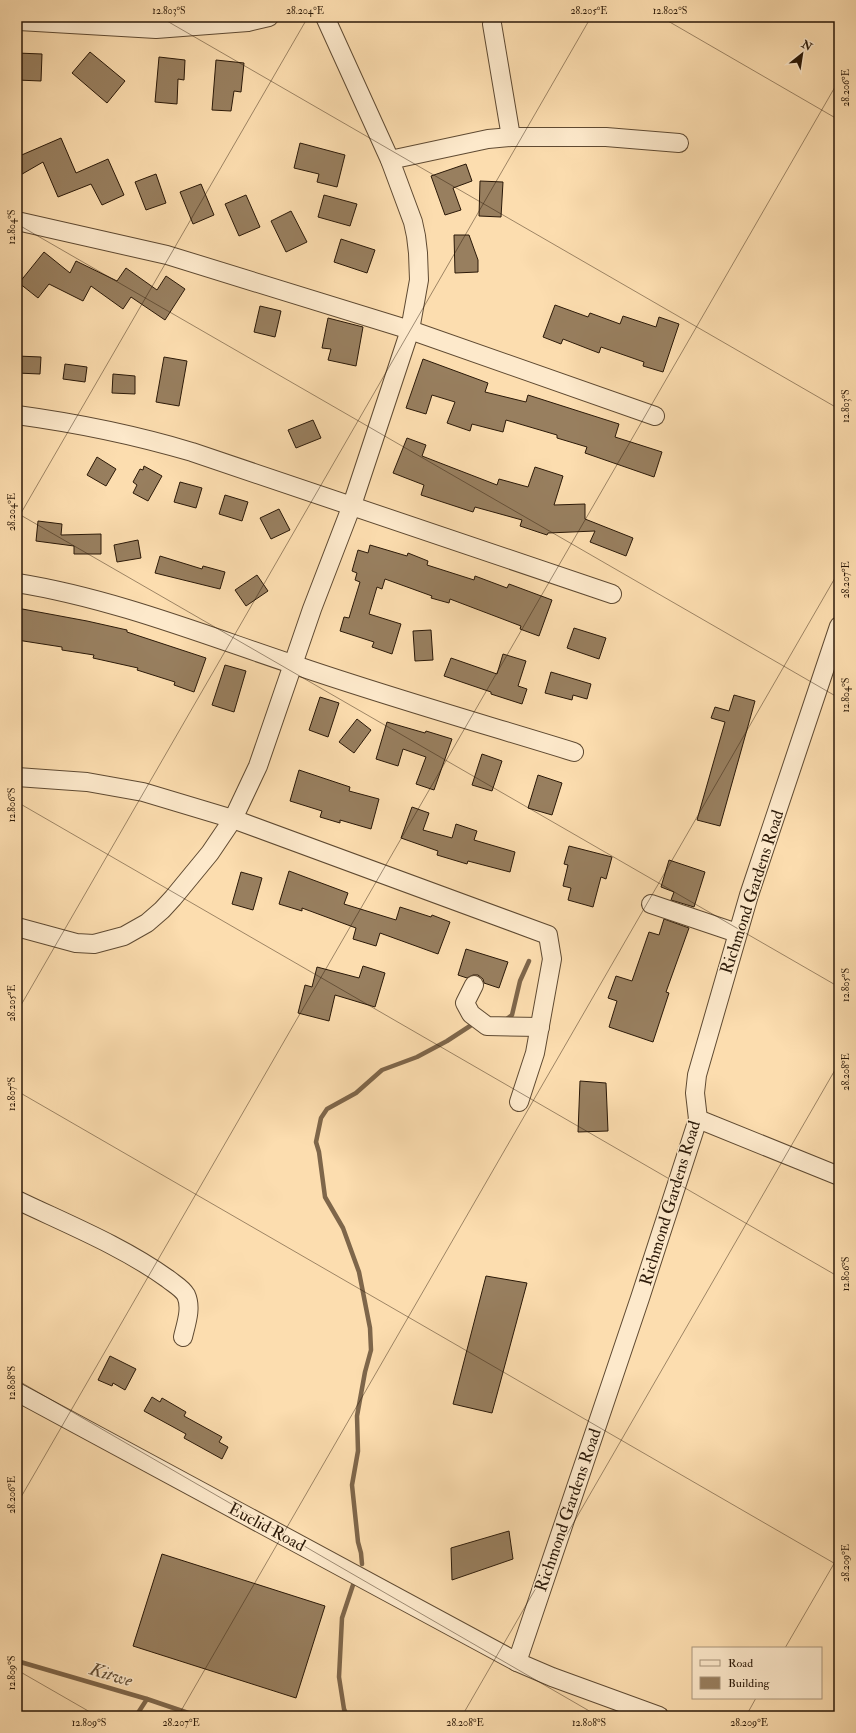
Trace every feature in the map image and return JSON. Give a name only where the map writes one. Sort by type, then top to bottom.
[{"type":"street","points":[[19,21],[156,29],[248,22],[269,17]]},
{"type":"street","points":[[17,927],[76,943],[94,944],[124,936],[147,923],[173,898],[210,853],[233,819],[258,766],[312,609],[352,506],[410,330],[419,280],[416,236],[413,222],[390,160],[325,17]]},
{"type":"street","points":[[492,24],[511,137]]},
{"type":"street","points":[[390,160],[488,139],[511,137],[606,137],[679,143]]},
{"type":"street","points":[[17,221],[167,255],[410,330],[655,416]]},
{"type":"street","points":[[17,415],[55,420],[149,440],[352,506],[612,594]]},
{"type":"street","points":[[17,584],[113,605],[216,638],[293,665],[574,752]]},
{"type":"street","name":"Richmond Gardens Road","points":[[517,1662],[638,1305],[698,1119],[695,1093],[697,1076],[737,933],[839,626]]},
{"type":"street","points":[[17,777],[87,782],[143,792],[233,819],[548,935],[552,959],[535,1054],[519,1102]]},
{"type":"street","points":[[651,904],[737,933]]},
{"type":"street","points":[[474,985],[465,1003],[471,1014],[487,1026],[540,1027]]},
{"type":"street","points":[[698,1119],[839,1176]]},
{"type":"street","points":[[17,1200],[152,1268],[180,1288],[188,1300],[189,1309],[183,1337]]},
{"type":"street","name":"Euclid Road","points":[[17,1392],[517,1662],[552,1677],[659,1716]]},
{"type":"building","points":[[90,52],[125,81],[107,103],[72,73]]},
{"type":"building","points":[[17,53],[42,54],[41,81],[17,80]]},
{"type":"building","points":[[159,57],[185,60],[184,80],[178,79],[177,104],[155,102]]},
{"type":"building","points":[[216,60],[244,63],[241,92],[234,91],[231,111],[212,110]]},
{"type":"building","points":[[61,138],[76,173],[108,159],[124,195],[102,205],[91,184],[58,197],[43,162],[17,177],[17,157]]},
{"type":"building","points":[[300,143],[345,155],[337,187],[317,182],[319,174],[294,168]]},
{"type":"building","points":[[466,164],[472,181],[453,188],[461,210],[445,215],[431,176]]},
{"type":"building","points":[[156,174],[166,203],[146,210],[135,182]]},
{"type":"building","points":[[480,181],[503,182],[501,217],[479,216]]},
{"type":"building","points":[[201,184],[214,215],[193,224],[180,192]]},
{"type":"building","points":[[246,195],[260,227],[239,236],[225,204]]},
{"type":"building","points":[[324,195],[357,204],[350,226],[318,217]]},
{"type":"building","points":[[291,211],[307,242],[286,252],[271,221]]},
{"type":"building","points":[[454,235],[469,235],[478,260],[478,272],[455,273]]},
{"type":"building","points":[[341,239],[375,250],[367,273],[334,262]]},
{"type":"building","points":[[44,252],[70,273],[76,261],[117,281],[126,268],[157,290],[166,276],[185,289],[165,320],[131,297],[123,309],[91,286],[83,301],[49,284],[38,298],[19,283]]},
{"type":"building","points":[[555,305],[588,317],[590,313],[620,324],[623,316],[656,327],[659,317],[679,324],[663,372],[643,366],[644,362],[601,347],[599,353],[563,339],[561,344],[543,337]]},
{"type":"building","points":[[260,306],[281,311],[275,337],[254,332]]},
{"type":"building","points":[[328,318],[363,327],[356,366],[328,360],[331,349],[322,348]]},
{"type":"building","points":[[17,356],[41,357],[40,374],[17,373]]},
{"type":"building","points":[[164,357],[187,361],[179,406],[156,402]]},
{"type":"building","points":[[423,359],[488,383],[485,392],[526,402],[528,395],[619,424],[615,437],[662,452],[654,477],[585,453],[587,447],[557,438],[557,435],[506,420],[503,432],[472,424],[470,431],[447,423],[455,402],[432,395],[426,414],[406,408]]},
{"type":"building","points":[[65,364],[87,367],[85,382],[63,379]]},
{"type":"building","points":[[113,374],[135,376],[135,394],[112,393]]},
{"type":"building","points":[[313,420],[321,438],[296,448],[288,430]]},
{"type":"building","points":[[407,438],[426,445],[422,456],[497,485],[499,479],[528,487],[535,467],[563,476],[554,505],[585,504],[585,519],[633,538],[626,556],[590,542],[595,531],[548,533],[547,535],[520,526],[522,520],[475,507],[473,512],[421,495],[424,485],[393,473]]},
{"type":"building","points":[[97,457],[116,469],[106,486],[87,475]]},
{"type":"building","points":[[144,466],[162,476],[148,501],[133,493],[137,485],[133,482],[140,469],[143,470]]},
{"type":"building","points":[[180,482],[202,488],[196,508],[174,502]]},
{"type":"building","points":[[225,495],[248,502],[242,521],[219,514]]},
{"type":"building","points":[[279,509],[290,530],[271,539],[260,518]]},
{"type":"building","points":[[38,521],[62,524],[61,535],[101,534],[101,554],[74,554],[74,546],[36,541]]},
{"type":"building","points":[[138,540],[141,558],[117,562],[114,545]]},
{"type":"building","points":[[370,545],[407,556],[408,553],[428,561],[427,565],[474,580],[475,576],[507,588],[509,584],[552,600],[539,636],[520,629],[521,626],[450,599],[449,603],[431,598],[432,596],[385,579],[382,589],[377,587],[369,614],[401,624],[392,654],[372,647],[374,642],[340,631],[344,617],[349,618],[360,582],[355,580],[357,573],[352,571],[358,550],[368,553]]},
{"type":"building","points":[[160,556],[202,569],[203,566],[225,572],[220,589],[155,573]]},
{"type":"building","points":[[257,575],[268,591],[246,606],[235,590]]},
{"type":"building","points":[[17,608],[127,630],[127,632],[206,658],[194,692],[174,685],[175,682],[137,670],[138,668],[93,658],[94,655],[62,650],[62,647],[17,640]]},
{"type":"building","points":[[574,628],[606,638],[599,659],[567,648]]},
{"type":"building","points":[[431,630],[433,660],[415,661],[413,631]]},
{"type":"building","points":[[503,654],[526,661],[518,686],[527,689],[522,704],[444,676],[451,658],[497,674]]},
{"type":"building","points":[[225,665],[246,671],[234,712],[212,705]]},
{"type":"building","points":[[551,672],[591,684],[587,699],[573,695],[572,700],[545,693]]},
{"type":"building","points":[[734,695],[755,701],[720,826],[697,820],[725,722],[711,718],[715,707],[729,711]]},
{"type":"building","points":[[320,697],[339,703],[328,737],[309,730]]},
{"type":"building","points":[[357,719],[371,730],[354,753],[339,742]]},
{"type":"building","points":[[387,722],[452,739],[434,790],[416,784],[426,757],[403,749],[398,766],[376,759]]},
{"type":"building","points":[[482,754],[502,761],[492,791],[472,785]]},
{"type":"building","points":[[299,770],[350,787],[349,791],[379,799],[371,829],[340,820],[340,823],[320,817],[322,811],[290,801]]},
{"type":"building","points":[[538,775],[562,783],[552,815],[528,808]]},
{"type":"building","points":[[412,807],[429,813],[423,830],[452,838],[456,824],[477,831],[474,840],[515,852],[510,872],[468,861],[467,864],[437,855],[438,851],[401,838]]},
{"type":"building","points":[[569,846],[612,857],[606,879],[601,877],[593,907],[568,900],[571,888],[563,886],[568,865],[564,864]]},
{"type":"building","points":[[669,860],[705,872],[694,907],[671,900],[674,892],[661,887]]},
{"type":"building","points":[[289,871],[348,893],[344,904],[396,920],[400,907],[431,917],[432,915],[450,922],[438,954],[380,933],[376,946],[353,939],[356,928],[302,908],[302,911],[279,904]]},
{"type":"building","points":[[241,872],[262,878],[253,910],[232,904]]},
{"type":"building","points":[[664,919],[689,928],[666,992],[669,993],[653,1042],[609,1027],[617,1001],[608,998],[616,976],[632,981],[649,932],[659,935]]},
{"type":"building","points":[[466,949],[508,962],[499,988],[484,983],[483,979],[478,975],[473,975],[467,978],[458,975]]},
{"type":"building","points":[[363,966],[385,973],[375,1007],[335,995],[329,1021],[298,1013],[305,985],[312,987],[317,967],[359,978]]},
{"type":"building","points":[[580,1081],[606,1083],[608,1131],[578,1132]]},
{"type":"building","points":[[486,1276],[527,1283],[492,1413],[453,1404]]},
{"type":"building","points":[[110,1356],[136,1369],[125,1390],[113,1383],[112,1386],[98,1380]]},
{"type":"building","points":[[152,1397],[160,1402],[162,1398],[186,1412],[184,1416],[222,1437],[219,1442],[228,1447],[222,1459],[184,1438],[186,1434],[144,1411]]},
{"type":"building","points":[[509,1531],[513,1559],[452,1580],[451,1548]]},
{"type":"building","points":[[162,1554],[325,1606],[296,1698],[133,1646]]},
{"type":"waterway","points":[[504,1021],[512,1015],[520,981],[529,961]]},
{"type":"waterway","points":[[362,1564],[358,1542],[352,1485],[358,1451],[357,1416],[365,1372],[371,1350],[370,1328],[359,1272],[343,1228],[325,1197],[319,1152],[316,1142],[321,1118],[327,1109],[356,1093],[382,1070],[417,1057],[447,1041],[470,1026]]},
{"type":"waterway","points":[[347,1716],[344,1709],[339,1677],[342,1618],[353,1585]]},
{"type":"waterway","name":"Kitwe","points":[[17,1661],[147,1699],[197,1716]]},
{"type":"waterway","points":[[136,1716],[147,1699]]}]
